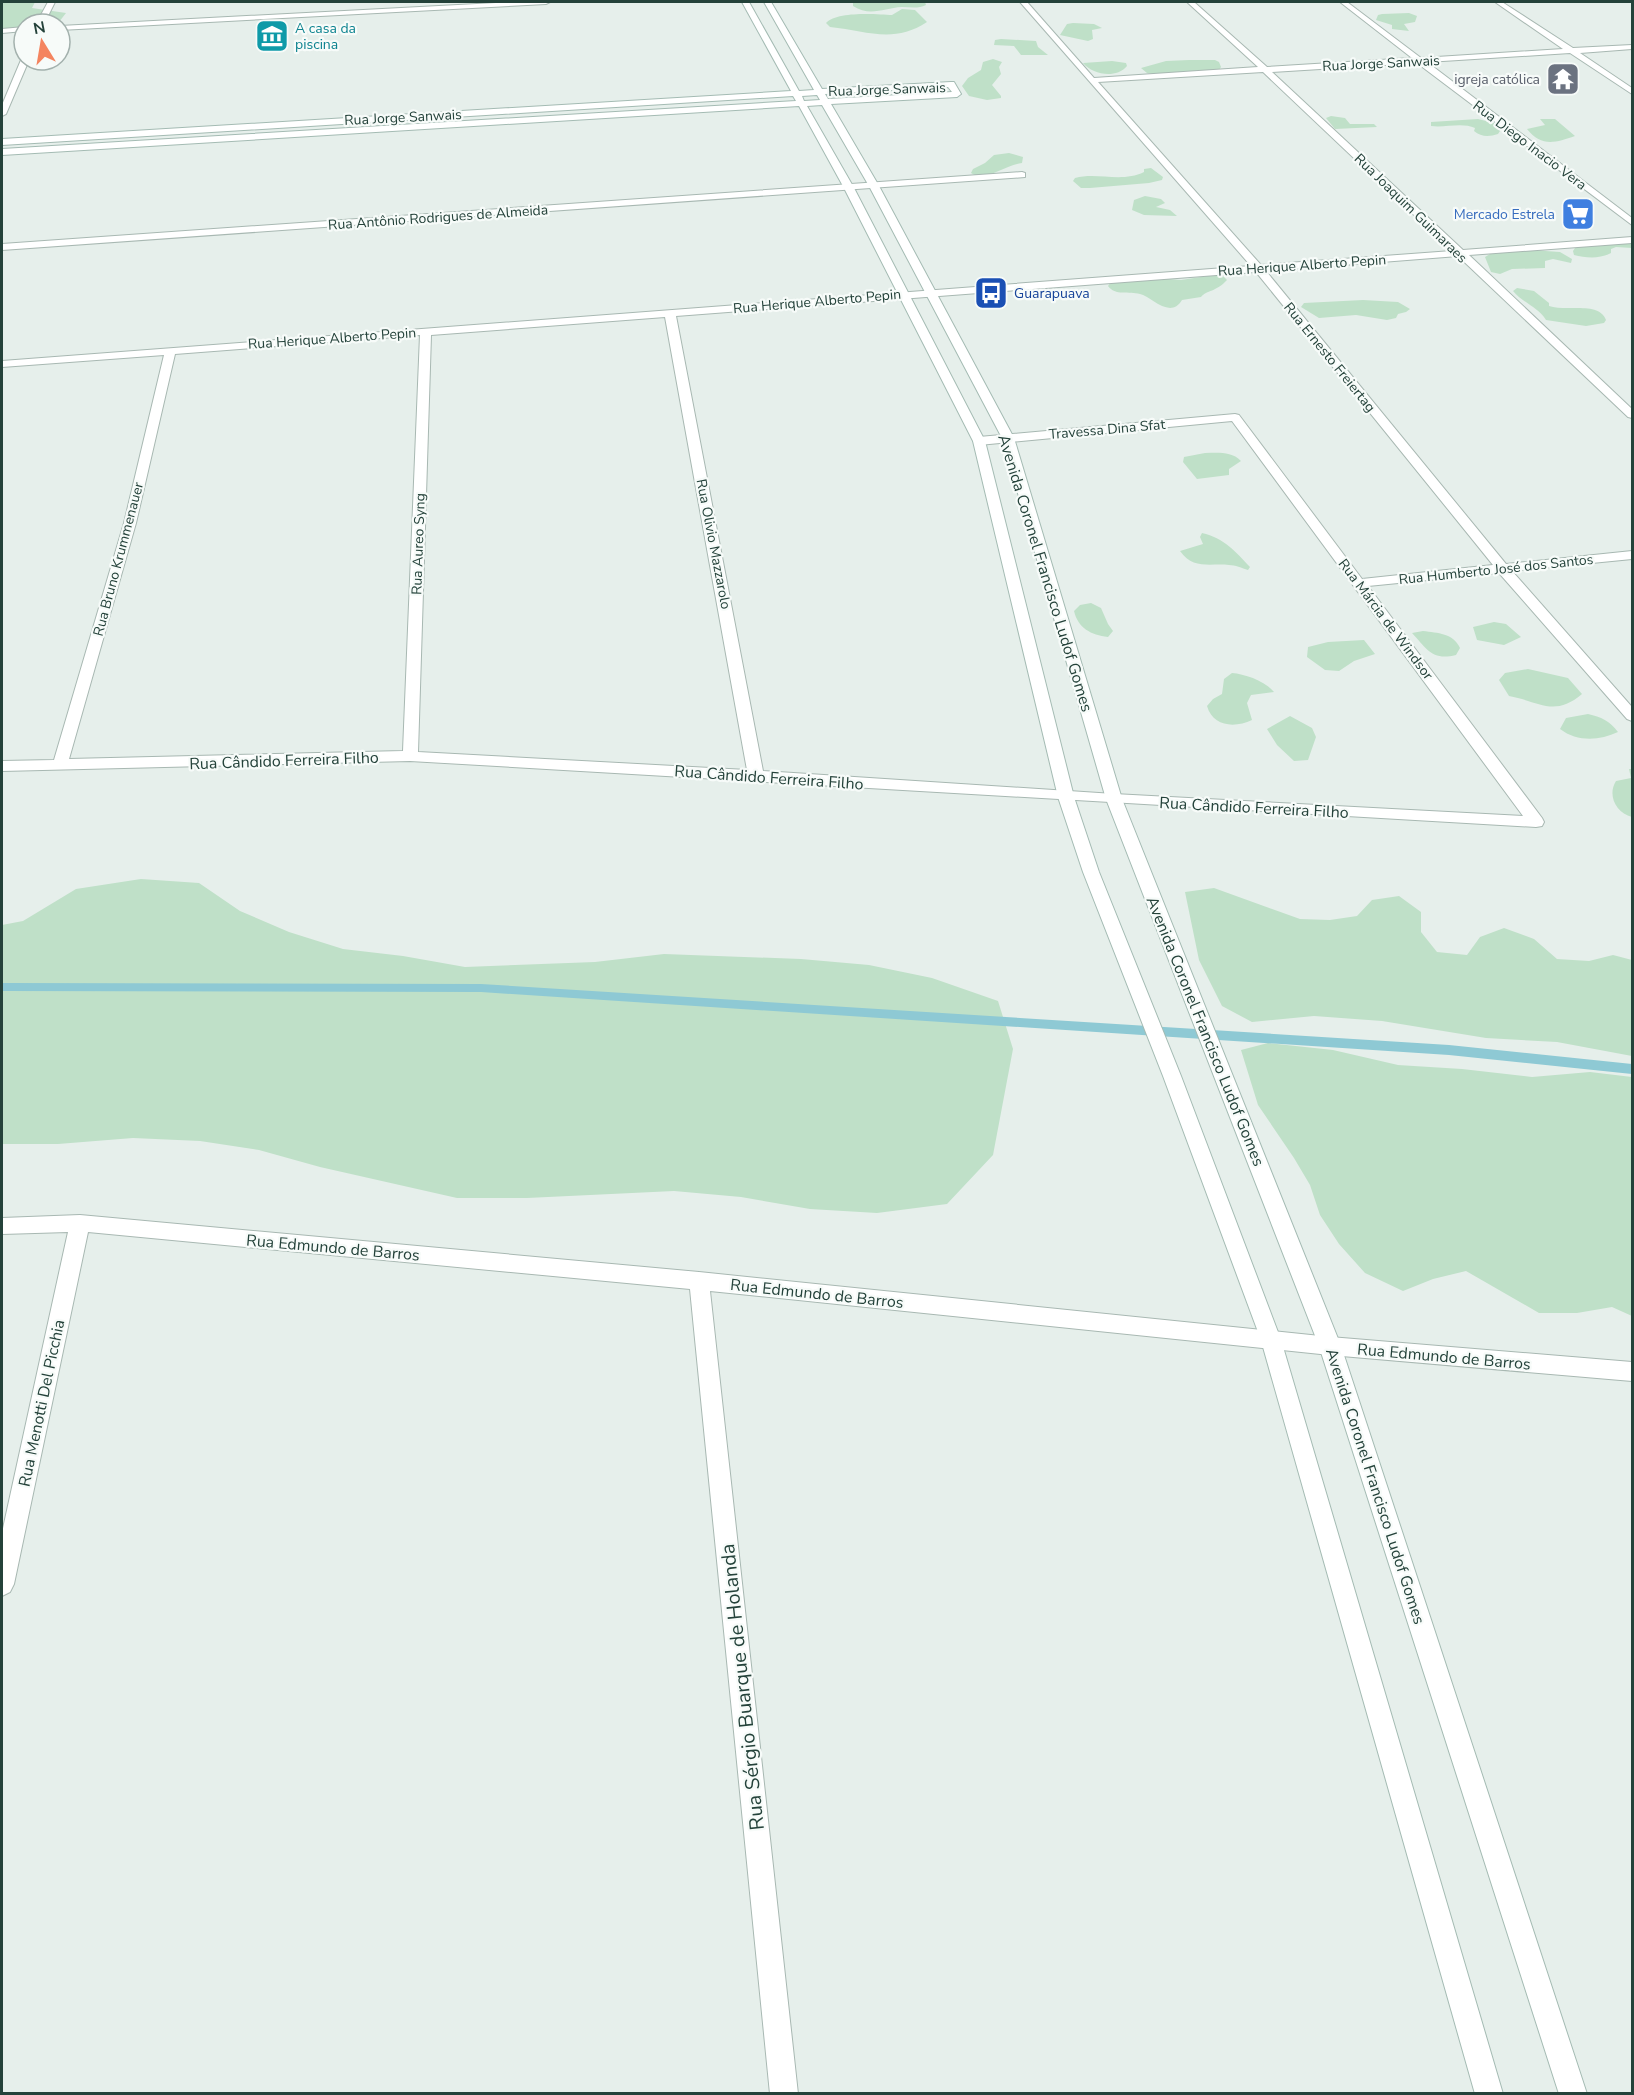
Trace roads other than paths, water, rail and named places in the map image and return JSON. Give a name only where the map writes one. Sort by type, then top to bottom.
[{"type":"street","points":[[72,27],[221,14],[546,2]]},
{"type":"street","name":"Avenida Coronel Francisco Ludof Gomes","points":[[745,2],[849,188],[980,441],[1066,796],[1091,872],[1172,1076],[1271,1340],[1489,2094]]},
{"type":"street","name":"Avenida Coronel Francisco Ludof Gomes","points":[[767,2],[874,186],[1008,438],[1114,800],[1330,1346],[1573,2094]]},
{"type":"street","name":"Rua Ernesto Freiertag","points":[[1023,2],[1258,268],[1503,569],[1632,716]]},
{"type":"street","name":"Rua Joaquim Guimaraes","points":[[1190,2],[1266,70],[1632,415]]},
{"type":"street","name":"Rua Diego Inacio Vera","points":[[1343,2],[1632,222]]},
{"type":"street","points":[[1498,2],[1632,91]]},
{"type":"street","name":"Rua Jorge Sanwais","points":[[1094,80],[1632,47]]},
{"type":"street","points":[[2,114],[20,72]]},
{"type":"street","name":"Rua Jorge Sanwais","points":[[2,142],[798,98],[957,94],[951,84],[822,97]]},
{"type":"street","name":"Rua Jorge Sanwais","points":[[2,152],[798,98]]},
{"type":"street","name":"Rua Antônio Rodrigues de Almeida","points":[[2,247],[1023,175]]},
{"type":"street","name":"Rua Herique Alberto Pepin","points":[[2,364],[1632,240]]},
{"type":"street","name":"Rua Olivio Mazzarolo","points":[[670,313],[756,775]]},
{"type":"street","name":"Rua Aureo Syng","points":[[410,756],[426,331]]},
{"type":"street","name":"Rua Bruno Krummenauer","points":[[60,766],[130,524],[170,351]]},
{"type":"street","name":"Travessa Dina Sfat","points":[[980,441],[1235,417]]},
{"type":"street","name":"Rua Márcia de Windsor","points":[[1235,417],[1536,822]]},
{"type":"street","name":"Rua Humberto José dos Santos","points":[[1360,583],[1632,555]]},
{"type":"street","name":"Rua Cândido Ferreira Filho","points":[[2,766],[410,756],[756,775],[1114,800],[1536,822]]},
{"type":"street","name":"Rua Edmundo de Barros","points":[[2,1226],[80,1223],[699,1281],[1330,1346],[1632,1372]]},
{"type":"street","name":"Rua Menotti Del Picchia","points":[[2,1584],[80,1223]]},
{"type":"street","name":"Rua Sérgio Buarque de Holanda","points":[[699,1281],[784,2094]]},
{"type":"waterway","points":[[2,987],[481,988],[1449,1050],[1632,1069]]},
{"type":"place","name":"A casa da piscina","points":[[272,36]]},
{"type":"place","name":"igreja católica","points":[[1563,79]]},
{"type":"place","name":"Mercado Estrela","points":[[1578,214]]},
{"type":"place","name":"Guarapuava","points":[[991,293]]}]
